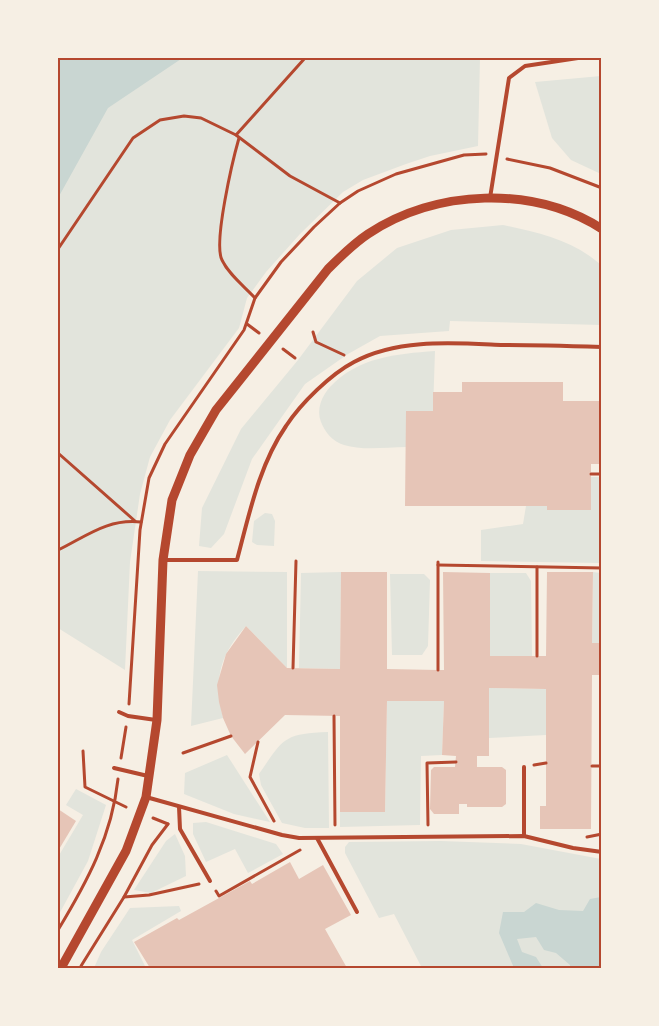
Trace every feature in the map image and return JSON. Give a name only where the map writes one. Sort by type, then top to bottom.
[{"type":"street","points":[[61,968],[106,891],[126,851],[146,797],[151,777],[157,720],[163,560],[172,500],[190,455],[216,410],[328,270],[348,249],[369,233],[392,220],[440,204],[466,199],[490,198],[548,205],[572,214],[602,230]]},
{"type":"lane","points":[[490,198],[509,78],[525,66],[578,58]]},
{"type":"lane","points":[[163,560],[237,560],[252,505],[271,454],[286,425],[333,375],[356,361],[399,347],[449,343],[602,347]]},
{"type":"lane","points":[[119,712],[128,716],[157,720]]},
{"type":"lane","points":[[524,767],[524,836]]},
{"type":"lane","points":[[114,768],[151,777]]},
{"type":"lane","points":[[146,797],[282,835],[317,838],[524,836],[574,848],[602,852]]},
{"type":"lane","points":[[178,807],[180,829],[210,881]]},
{"type":"lane","points":[[317,838],[357,912]]},
{"type":"path","points":[[255,298],[229,270],[220,256],[226,193],[237,136],[305,58]]},
{"type":"path","points":[[58,249],[133,138],[160,120],[184,116],[200,118],[237,136],[290,176],[340,203]]},
{"type":"path","points":[[58,930],[96,862],[108,832],[116,802],[119,769],[128,716],[141,522],[145,494],[156,461],[192,403],[244,330],[255,298],[281,262],[340,203],[358,191],[396,174],[464,155],[485,154],[550,168],[602,188]]},
{"type":"path","points":[[313,332],[316,342],[356,361]]},
{"type":"path","points":[[58,453],[135,521]]},
{"type":"path","points":[[591,474],[602,474]]},
{"type":"path","points":[[58,550],[95,529],[124,521],[141,522]]},
{"type":"path","points":[[293,668],[296,561]]},
{"type":"path","points":[[438,670],[438,564],[602,568]]},
{"type":"path","points":[[537,567],[537,656]]},
{"type":"path","points":[[334,716],[337,773],[336,837]]},
{"type":"path","points":[[183,753],[231,736]]},
{"type":"path","points":[[258,742],[250,777],[282,835],[289,858]]},
{"type":"path","points":[[83,751],[85,787],[141,814],[180,829]]},
{"type":"path","points":[[428,836],[427,763],[456,762]]},
{"type":"path","points":[[592,766],[602,766]]},
{"type":"path","points":[[83,963],[124,897],[152,845],[168,824]]},
{"type":"shaded area","points":[[58,58],[480,58],[478,146],[430,156],[406,164],[363,180],[343,192],[300,234],[266,272],[247,298],[239,328],[170,420],[150,457],[140,494],[130,562],[125,670],[58,628]]},
{"type":"shaded area","points":[[58,58],[277,58],[181,59],[108,108],[58,198]]},
{"type":"shaded area","points":[[602,76],[601,174],[571,160],[552,138],[535,82]]},
{"type":"shaded area","points":[[503,225],[567,243],[590,256],[601,265],[601,325],[450,321],[449,331],[380,336],[348,354],[305,384],[252,459],[224,534],[211,548],[199,546],[202,508],[241,429],[298,360],[357,281],[397,248],[451,230]]},
{"type":"shaded area","points":[[435,351],[433,411],[406,411],[406,447],[351,447],[336,442],[327,433],[319,412],[322,399],[330,387],[341,377],[365,363],[378,359]]},
{"type":"shaded area","points":[[591,477],[601,477],[601,563],[481,561],[481,530],[523,524],[526,506],[547,506],[548,510],[590,510]]},
{"type":"shaded area","points":[[265,513],[272,514],[275,521],[274,546],[257,545],[252,542],[254,521]]},
{"type":"shaded area","points":[[198,571],[287,572],[287,668],[246,626],[224,658],[221,669],[219,691],[223,718],[191,726]]},
{"type":"shaded area","points":[[341,572],[340,669],[299,668],[301,573]]},
{"type":"shaded area","points":[[593,572],[601,573],[602,643],[592,643]]},
{"type":"shaded area","points":[[490,573],[526,573],[531,581],[532,656],[490,656]]},
{"type":"shaded area","points":[[390,574],[424,574],[430,580],[428,646],[422,655],[392,655]]},
{"type":"shaded area","points":[[489,688],[546,689],[546,735],[489,738]]},
{"type":"shaded area","points":[[387,701],[444,701],[442,755],[421,756],[420,825],[340,827],[340,812],[385,812]]},
{"type":"shaded area","points":[[328,732],[329,828],[305,828],[282,823],[261,785],[259,774],[280,745],[286,740],[302,734]]},
{"type":"shaded area","points":[[227,755],[270,822],[234,814],[184,794],[185,773]]},
{"type":"shaded area","points":[[76,789],[106,805],[88,861],[58,916],[58,857],[83,815],[66,805]]},
{"type":"shaded area","points":[[206,822],[276,844],[283,854],[248,873],[235,849],[206,862],[193,834],[193,823]]},
{"type":"shaded area","points":[[175,834],[185,856],[186,876],[151,893],[134,890],[166,841]]},
{"type":"shaded area","points":[[441,841],[521,844],[601,859],[601,968],[422,968],[394,914],[379,918],[345,853],[345,847],[349,842]]},
{"type":"shaded area","points":[[601,897],[601,968],[570,968],[570,965],[556,953],[544,950],[536,937],[517,939],[522,952],[536,957],[543,968],[514,968],[499,933],[503,912],[524,912],[536,903],[559,910],[583,911],[590,899]]},
{"type":"shaded area","points":[[179,906],[181,911],[132,940],[146,968],[94,968],[101,952],[130,908]]},
{"type":"building","points":[[462,382],[563,382],[563,401],[602,401],[602,464],[591,464],[591,510],[547,510],[547,506],[405,506],[406,411],[433,411],[433,392],[462,392]]},
{"type":"building","points":[[341,572],[387,572],[387,669],[444,670],[443,572],[490,573],[490,656],[546,656],[547,572],[593,572],[592,643],[602,643],[602,675],[592,675],[591,829],[540,829],[540,806],[546,806],[546,689],[489,688],[489,756],[477,756],[477,767],[502,767],[506,770],[506,804],[502,807],[467,807],[467,804],[459,804],[459,814],[434,814],[430,809],[431,770],[434,767],[455,767],[456,756],[442,755],[444,701],[387,701],[385,812],[340,812],[340,716],[285,715],[245,754],[231,736],[223,718],[219,702],[217,685],[226,654],[246,626],[287,668],[340,669]]},
{"type":"building","points":[[58,809],[76,821],[58,851]]},
{"type":"building","points":[[290,862],[299,879],[323,865],[351,915],[325,929],[347,968],[150,968],[134,942],[250,881],[252,884]]}]
